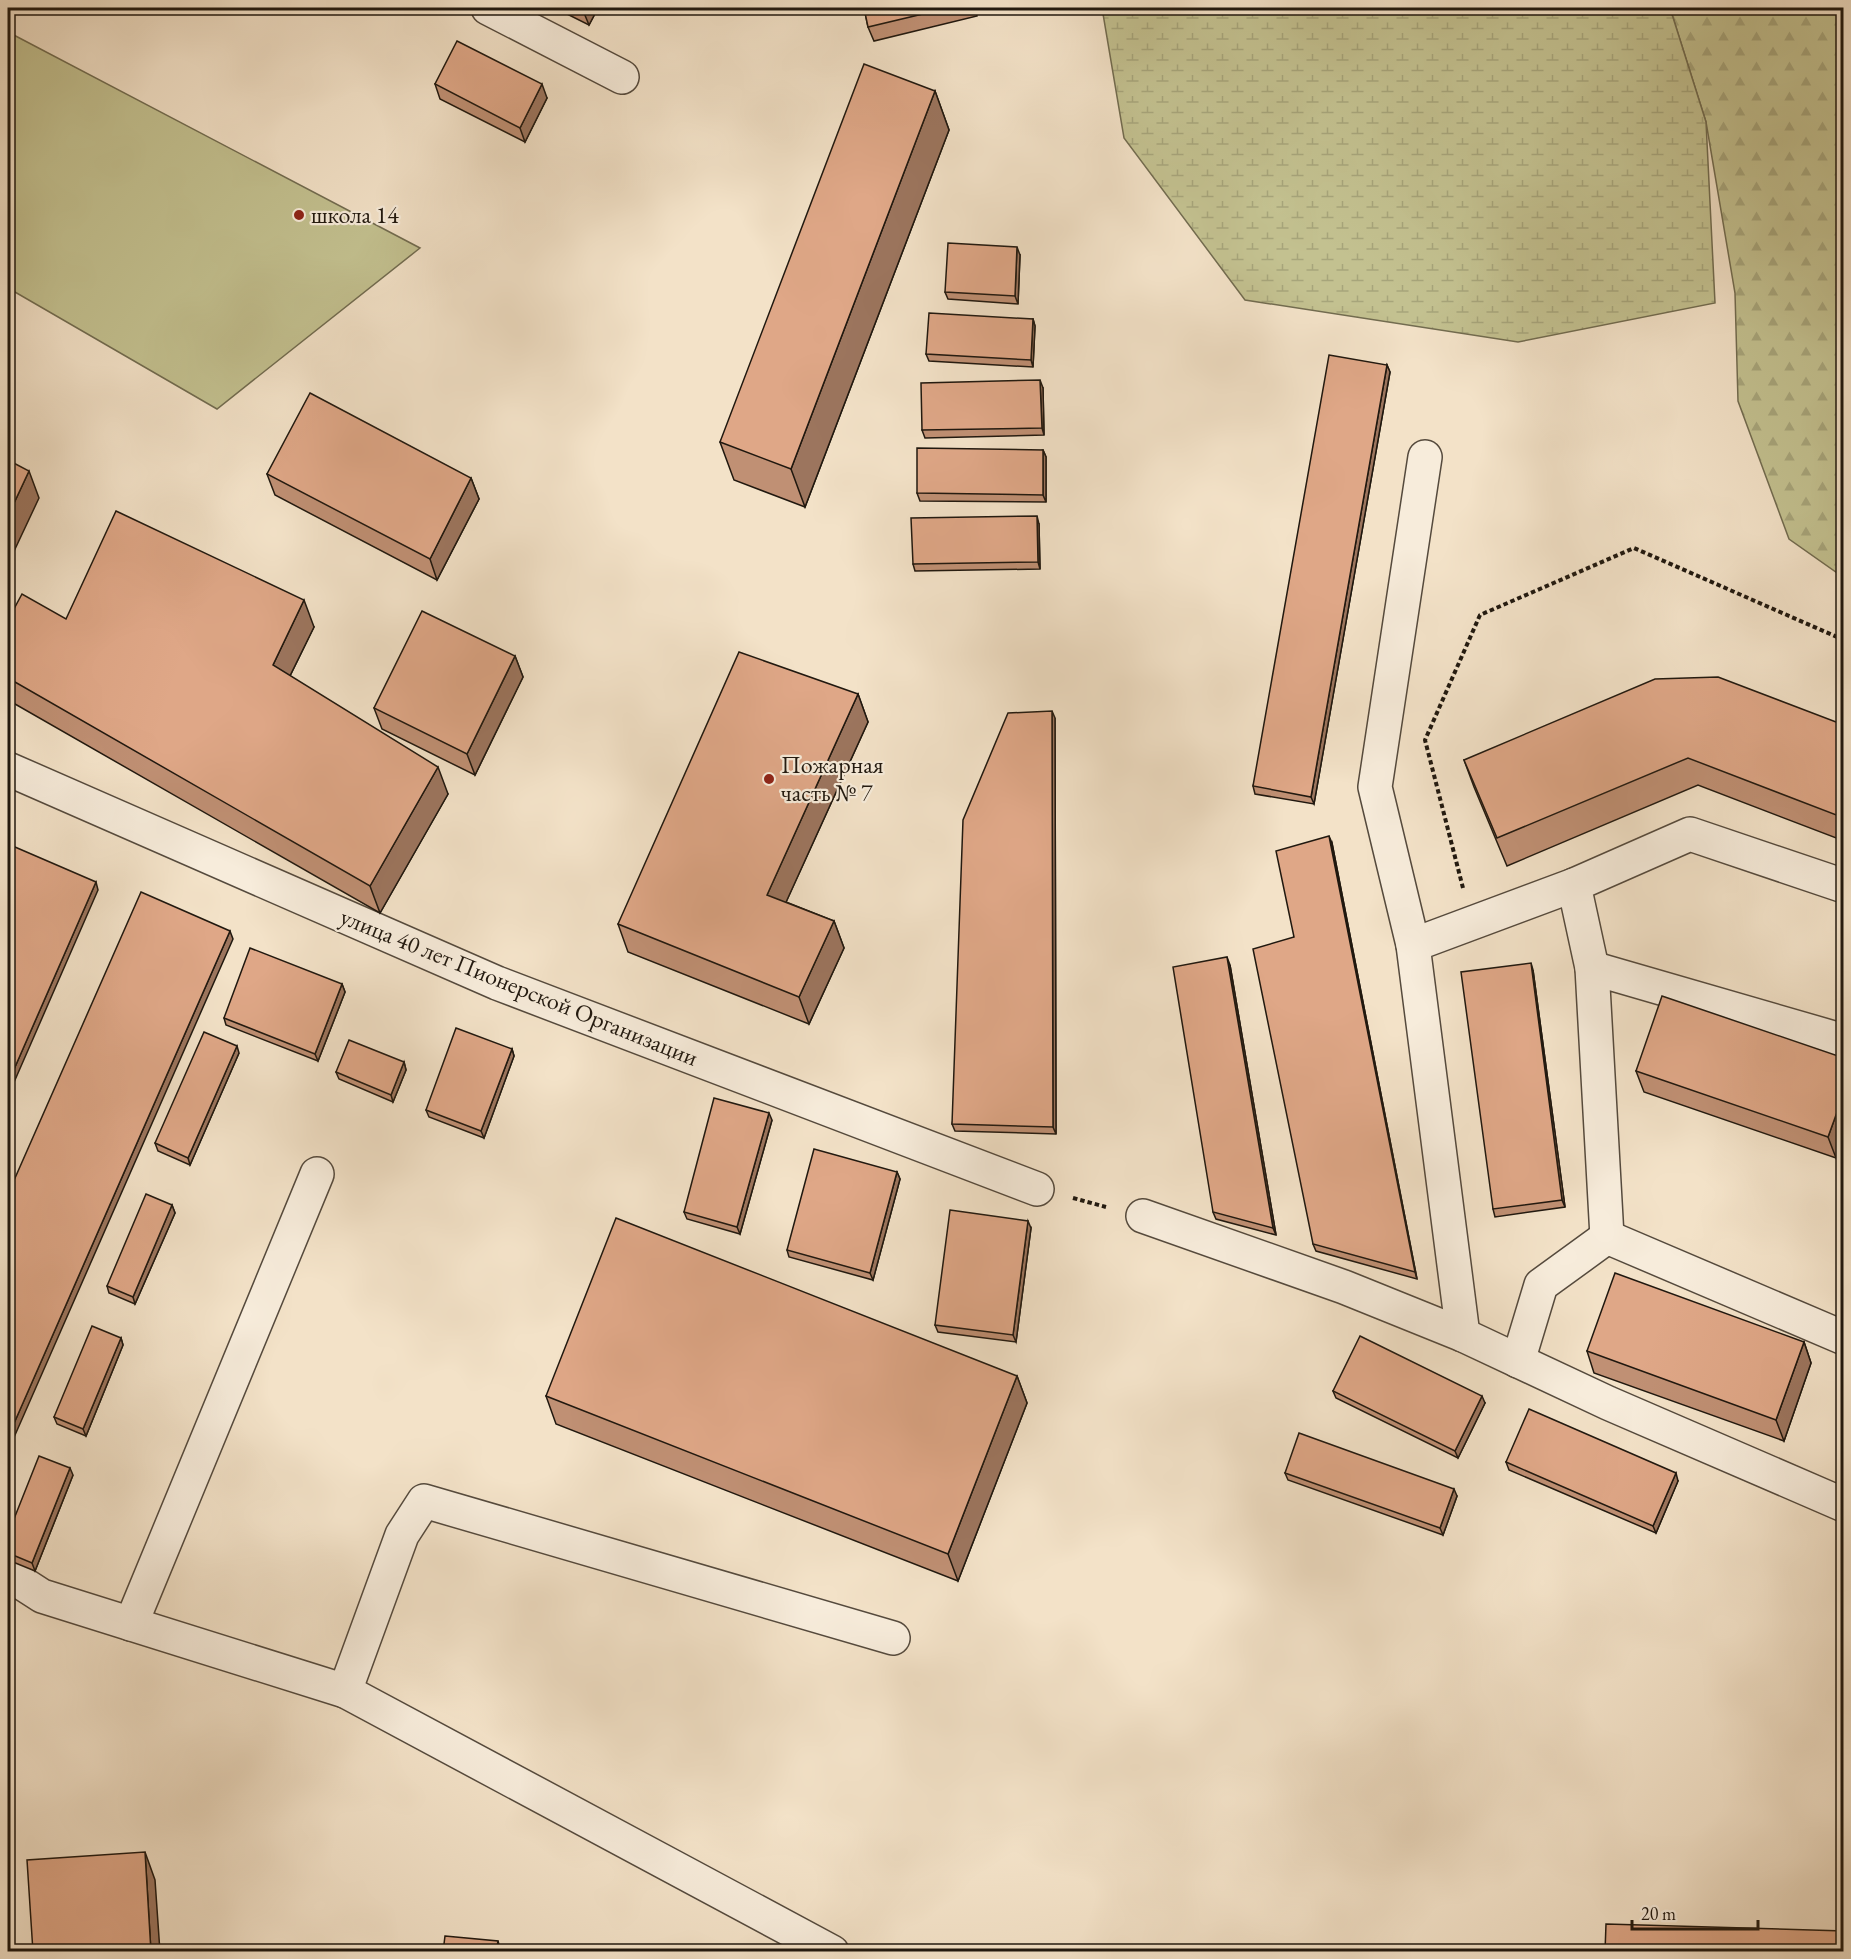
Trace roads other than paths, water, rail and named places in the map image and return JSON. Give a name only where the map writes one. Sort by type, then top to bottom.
[{"type":"street","points":[[488,8],[622,77]]},
{"type":"street","points":[[1425,458],[1375,787],[1413,945],[1463,1335]]},
{"type":"street","name":"улица 40 лет Пионерской Организации","points":[[8,769],[497,983],[1037,1189]]},
{"type":"street","points":[[1413,945],[1574,885],[1690,834],[1844,886]]},
{"type":"street","points":[[1574,885],[1592,968],[1606,1237]]},
{"type":"street","points":[[1592,968],[1844,1041]]},
{"type":"street","points":[[131,1624],[317,1174]]},
{"type":"street","points":[[1143,1216],[1344,1287],[1463,1335],[1608,1404],[1844,1504]]},
{"type":"street","points":[[1606,1237],[1844,1338]]},
{"type":"street","points":[[1518,1361],[1541,1285],[1606,1237]]},
{"type":"street","points":[[345,1691],[402,1536],[424,1501],[893,1638]]},
{"type":"street","points":[[8,1574],[42,1596],[345,1691],[832,1952]]},
{"type":"place","name":"школа 14","points":[[299,215]]},
{"type":"place","name":"Пожарная часть № 7","points":[[769,779]]}]
